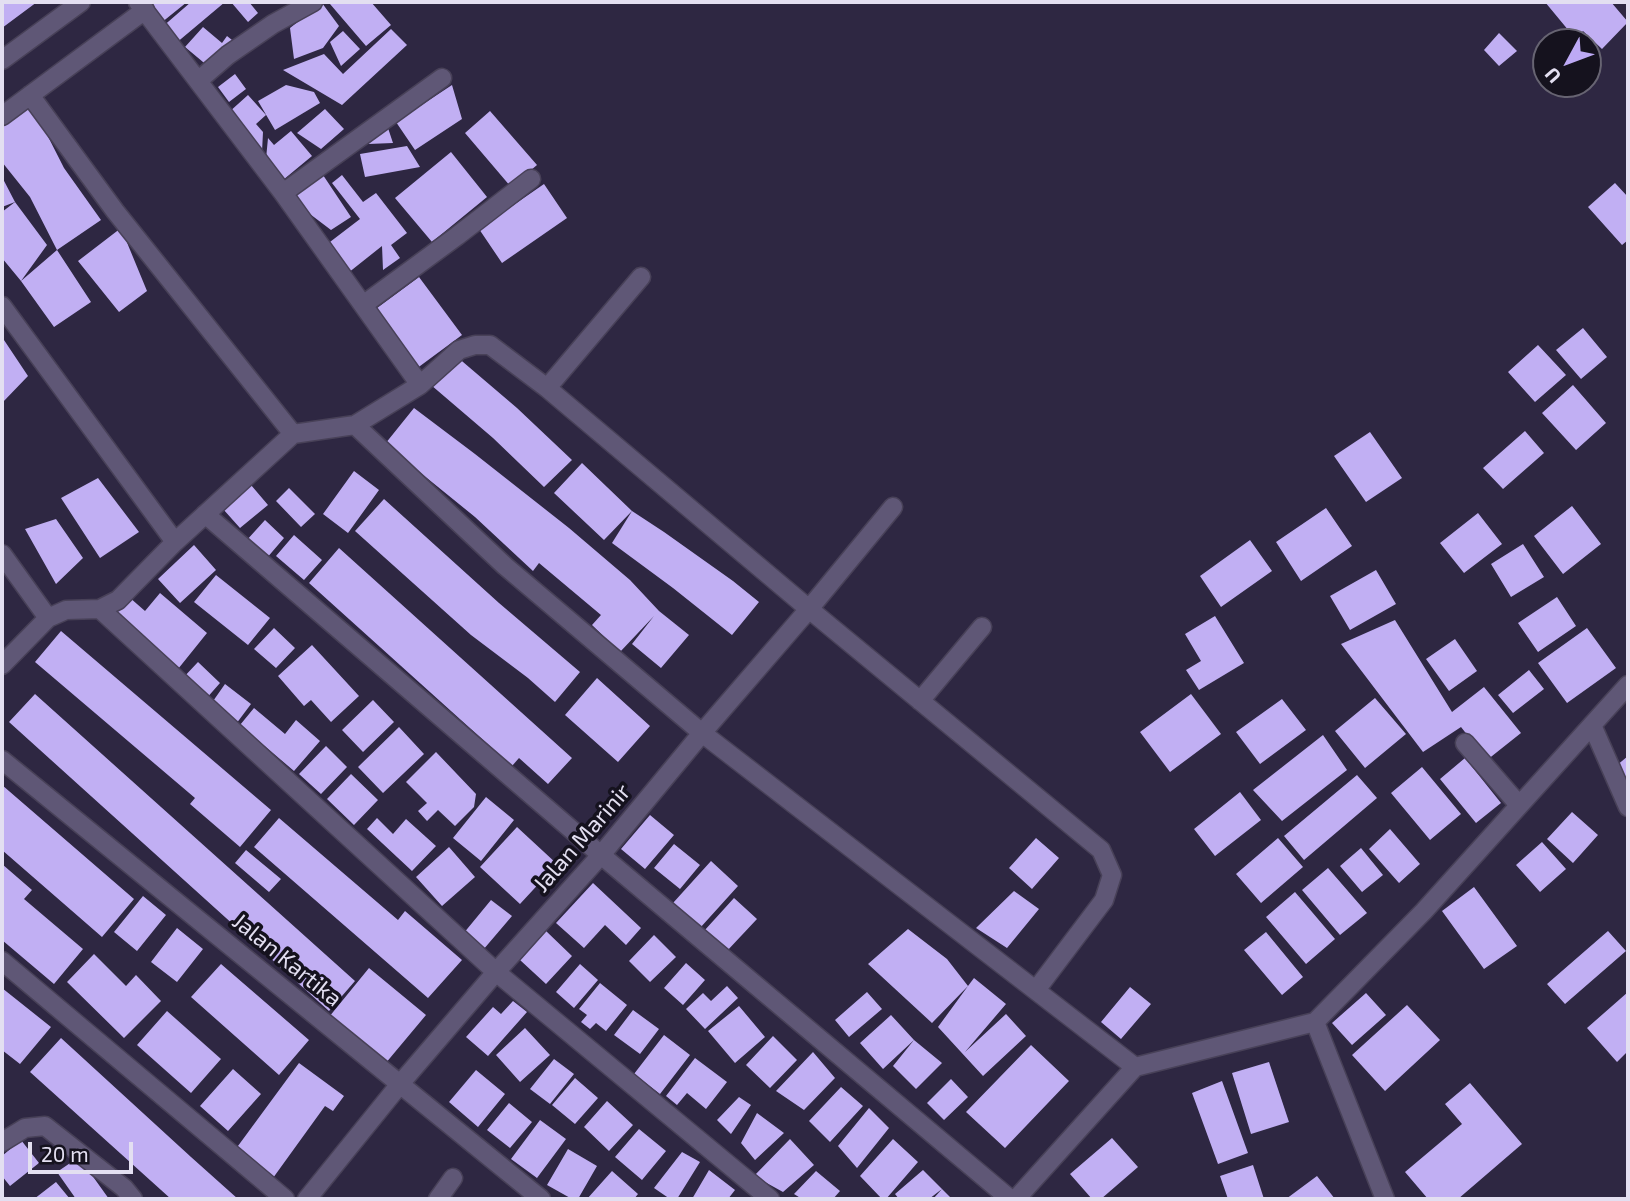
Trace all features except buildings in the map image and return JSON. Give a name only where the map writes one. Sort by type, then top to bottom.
[{"type":"street","points":[[2,60],[81,2]]},
{"type":"street","points":[[198,81],[228,55],[272,24],[313,2]]},
{"type":"street","points":[[2,116],[141,6],[283,193],[420,385]]},
{"type":"street","points":[[283,193],[442,78]]},
{"type":"street","points":[[30,95],[115,211],[293,435]]},
{"type":"street","points":[[363,305],[531,179]]},
{"type":"street","points":[[547,388],[641,278]]},
{"type":"street","points":[[2,306],[175,542]]},
{"type":"street","points":[[2,665],[48,618],[66,610],[100,609],[118,600],[175,542],[293,435],[355,425],[420,385],[459,351],[475,345],[490,345],[547,388],[1101,850],[1112,875],[1104,901],[1036,990]]},
{"type":"street","points":[[355,425],[505,566],[702,733],[1135,1067]]},
{"type":"street","name":"Jalan Marinir","points":[[307,1199],[400,1084],[601,855],[893,507]]},
{"type":"street","points":[[205,514],[601,855],[1010,1199]]},
{"type":"street","points":[[2,554],[48,618]]},
{"type":"street","points":[[100,609],[496,972],[770,1199]]},
{"type":"street","points":[[920,701],[982,627]]},
{"type":"street","points":[[1016,1199],[1135,1067],[1315,1022],[1424,911],[1628,685]]},
{"type":"street","points":[[1592,725],[1628,807]]},
{"type":"street","points":[[1465,743],[1520,805]]},
{"type":"street","name":"Jalan Kartika","points":[[2,760],[541,1199]]},
{"type":"street","points":[[2,961],[285,1199]]},
{"type":"street","points":[[1315,1022],[1385,1199]]},
{"type":"street","points":[[2,1142],[25,1128],[45,1126],[124,1188],[133,1199]]},
{"type":"street","points":[[438,1199],[453,1178]]}]
